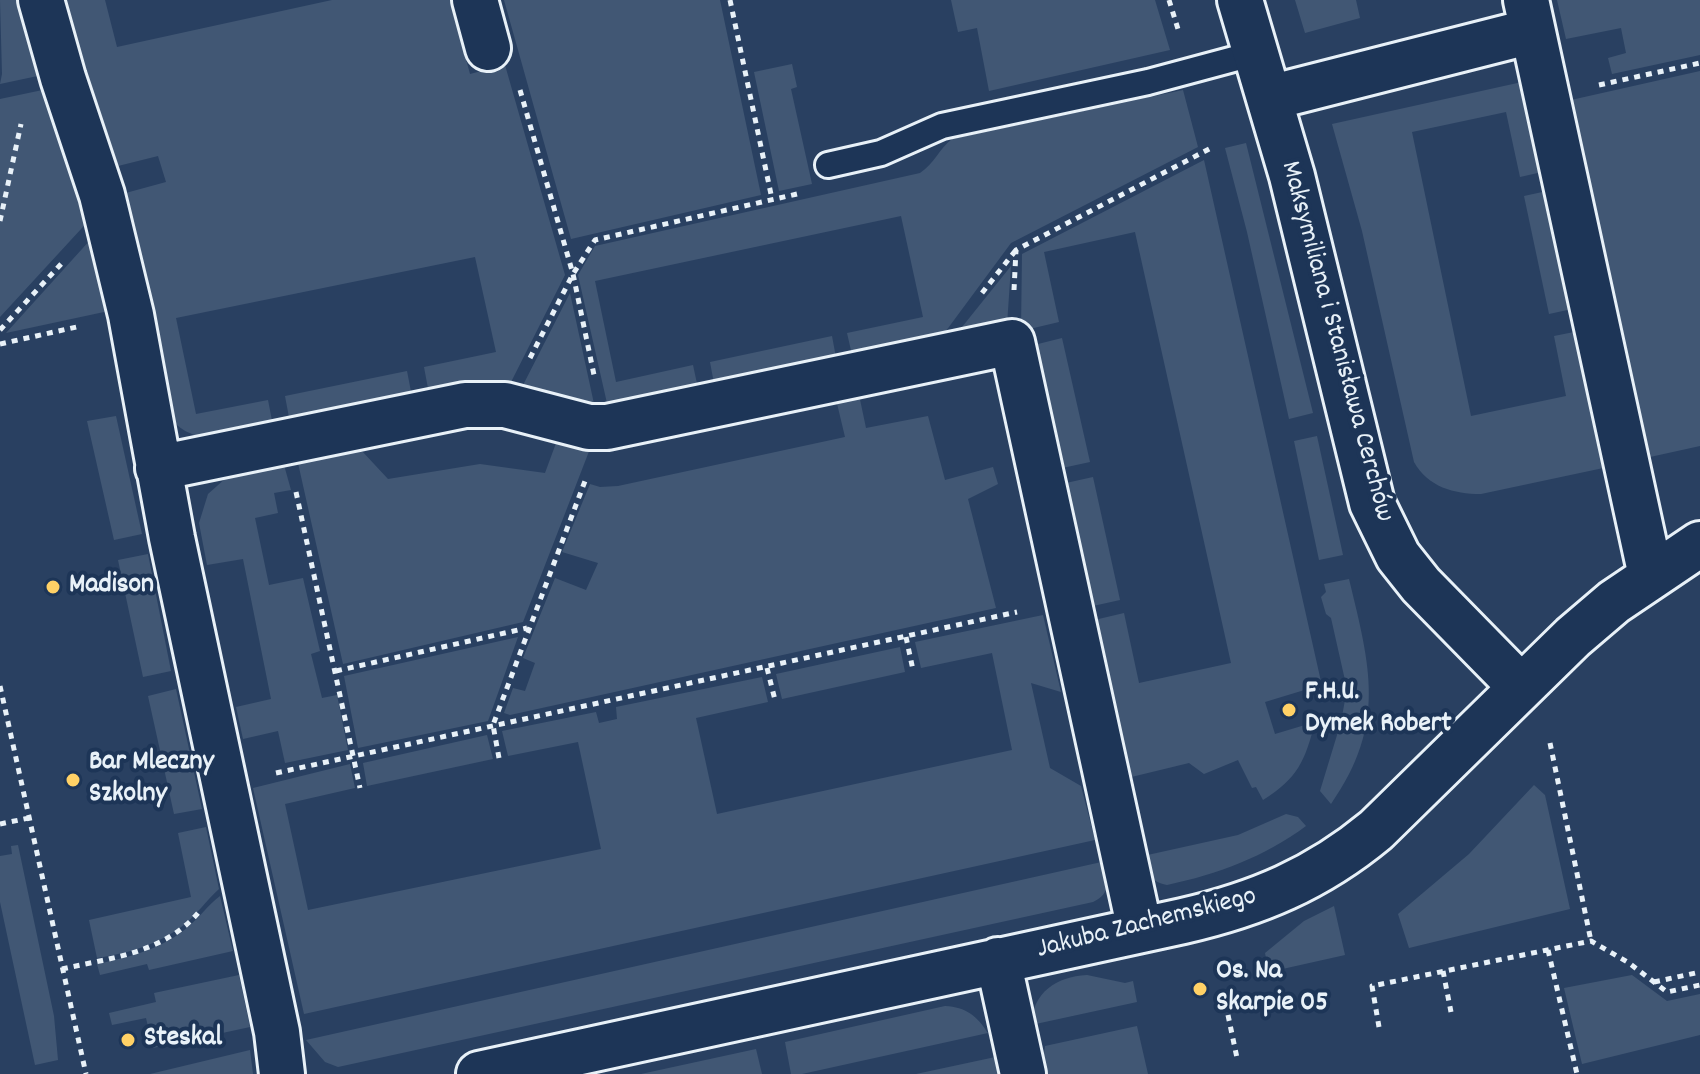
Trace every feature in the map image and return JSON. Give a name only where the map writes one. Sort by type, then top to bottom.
[{"type":"street","points":[[41,0],[107,213],[131,315],[158,468],[277,1032],[282,1074]]},
{"type":"street","points":[[475,0],[502,62]]},
{"type":"street","name":"Maksymiliana i Stanisława Cerchów","points":[[1240,0],[1292,176],[1372,503],[1383,531],[1421,585],[1521,687]]},
{"type":"street","points":[[1269,98],[1529,16],[1651,576]]},
{"type":"street","points":[[158,468],[465,405],[505,405],[589,427],[607,427],[1012,342],[1140,930]]},
{"type":"street","name":"Jakuba Zachemskiego","points":[[479,1074],[1252,903],[1336,862],[1376,830],[1603,610],[1700,544]]},
{"type":"street","points":[[998,960],[1023,1074]]},
{"type":"lane","points":[[828,165],[881,153],[942,126],[1148,82],[1256,53]]},
{"type":"path","points":[[730,0],[772,199]]},
{"type":"path","points":[[502,62],[573,274],[589,354]]},
{"type":"path","points":[[1587,88],[1700,63]]},
{"type":"path","points":[[0,221],[22,120]]},
{"type":"path","points":[[1014,295],[1016,250],[1213,147]]},
{"type":"path","points":[[527,363],[573,274],[595,240],[820,189],[828,165]]},
{"type":"path","points":[[0,330],[63,261]]},
{"type":"path","points":[[0,344],[66,329]]},
{"type":"path","points":[[499,758],[493,725],[589,470]]},
{"type":"path","points":[[296,489],[360,788]]},
{"type":"path","points":[[263,776],[983,620]]},
{"type":"path","points":[[336,671],[528,627]]},
{"type":"path","points":[[906,637],[913,670]]},
{"type":"path","points":[[767,668],[775,700]]},
{"type":"path","points":[[0,686],[3,717],[29,818],[86,1074]]},
{"type":"path","points":[[1550,743],[1591,941]]},
{"type":"path","points":[[0,824],[29,818]]},
{"type":"path","points":[[62,969],[142,951],[188,925],[220,892],[245,886]]},
{"type":"path","points":[[1379,1027],[1372,986],[1591,941],[1629,963],[1667,992],[1700,985]]},
{"type":"path","points":[[1548,950],[1577,1074]]},
{"type":"path","points":[[1443,971],[1451,1012]]},
{"type":"path","points":[[1653,982],[1686,972],[1700,972]]},
{"type":"path","points":[[1228,1015],[1237,1058]]},
{"type":"shaded area","points":[[0,0],[23,0],[47,74],[0,84]]},
{"type":"shaded area","points":[[60,0],[105,0],[117,47],[332,0],[450,0],[470,74],[505,65],[565,275],[508,388],[430,399],[424,367],[496,352],[475,257],[176,318],[196,414],[268,400],[274,431],[219,438],[192,434],[181,428],[171,418],[122,194],[166,182],[158,156],[114,167]]},
{"type":"shaded area","points":[[504,0],[720,0],[761,195],[571,239]]},
{"type":"shaded area","points":[[951,0],[1155,0],[1170,50],[989,91],[977,28],[958,32]]},
{"type":"shaded area","points":[[1295,0],[1356,0],[1360,18],[1305,33]]},
{"type":"shaded area","points":[[1557,0],[1700,0],[1700,55],[1612,74],[1608,58],[1626,53],[1621,28],[1566,39]]},
{"type":"shaded area","points":[[792,64],[797,87],[791,89],[812,184],[779,191],[754,72]]},
{"type":"shaded area","points":[[1700,71],[1700,446],[1650,457],[1571,100]]},
{"type":"shaded area","points":[[1522,82],[1542,172],[1520,177],[1506,112],[1412,132],[1471,416],[1566,396],[1554,336],[1579,331],[1608,467],[1481,494],[1461,493],[1434,483],[1414,462],[1362,231],[1332,124]]},
{"type":"shaded area","points":[[52,88],[93,216],[0,317],[0,99]]},
{"type":"shaded area","points":[[1183,90],[1198,147],[1011,243],[940,339],[853,359],[847,333],[923,317],[901,216],[595,281],[616,382],[693,365],[699,393],[609,412],[578,275],[595,246],[920,173],[952,139]]},
{"type":"shaded area","points":[[1246,143],[1313,413],[1289,419],[1225,148]]},
{"type":"shaded area","points":[[1204,160],[1322,686],[1320,694],[1315,696],[1311,688],[1265,702],[1275,734],[1315,722],[1308,748],[1292,776],[1263,800],[1256,787],[1252,788],[1238,760],[1204,774],[1189,763],[1119,780],[1086,622],[1124,613],[1139,683],[1231,663],[1135,232],[1044,252],[1059,322],[1021,331],[1022,254]]},
{"type":"shaded area","points":[[1547,191],[1572,309],[1549,314],[1524,196]]},
{"type":"shaded area","points":[[101,228],[118,309],[6,333]]},
{"type":"shaded area","points":[[1011,266],[1007,325],[954,337]]},
{"type":"shaded area","points":[[570,293],[596,413],[520,391]]},
{"type":"shaded area","points":[[832,336],[837,363],[715,389],[710,362]]},
{"type":"shaded area","points":[[1062,338],[1090,462],[1053,470],[1026,347]]},
{"type":"shaded area","points":[[407,371],[413,402],[291,428],[285,396]]},
{"type":"shaded area","points":[[858,390],[866,428],[928,416],[945,480],[993,467],[998,484],[968,499],[996,608],[510,715],[504,713],[513,688],[525,691],[535,663],[523,658],[555,578],[586,590],[598,563],[562,552],[590,484],[618,486],[845,437],[835,395]]},
{"type":"shaded area","points":[[116,416],[142,534],[114,540],[87,421]]},
{"type":"shaded area","points":[[559,435],[593,441],[523,622],[343,664],[298,463],[361,450],[388,479],[480,464],[545,473]]},
{"type":"shaded area","points":[[1317,436],[1343,555],[1319,560],[1294,441]]},
{"type":"shaded area","points":[[284,465],[291,490],[274,493],[278,513],[255,518],[269,585],[303,578],[320,651],[311,654],[322,698],[337,695],[348,750],[285,763],[278,731],[243,739],[236,707],[271,699],[243,559],[207,565],[199,523],[208,494],[226,478]]},
{"type":"shaded area","points":[[1093,477],[1120,600],[1084,608],[1057,485]]},
{"type":"shaded area","points":[[148,554],[171,671],[143,677],[118,560]]},
{"type":"shaded area","points":[[1349,579],[1367,667],[1367,721],[1349,775],[1331,804],[1320,791],[1341,722],[1347,689],[1331,618],[1326,614],[1321,597],[1326,592],[1324,584]]},
{"type":"shaded area","points":[[1043,615],[1061,692],[1031,683],[1050,768],[1081,786],[1095,840],[304,1014],[253,788],[350,764],[355,788],[285,804],[308,910],[601,849],[578,742],[508,756],[502,731],[596,712],[599,723],[617,719],[616,707],[762,677],[768,702],[696,718],[717,814],[1012,750],[992,653],[921,668],[915,642]]},
{"type":"shaded area","points":[[518,637],[488,721],[358,748],[344,676]]},
{"type":"shaded area","points":[[900,647],[905,672],[782,699],[776,674]]},
{"type":"shaded area","points":[[176,689],[202,809],[174,814],[148,696]]},
{"type":"shaded area","points":[[487,735],[493,759],[367,786],[363,763]]},
{"type":"shaded area","points":[[1534,785],[1545,795],[1570,909],[1409,948],[1398,914],[1469,854]]},
{"type":"shaded area","points":[[1286,814],[1298,817],[1306,826],[1274,847],[1222,870],[1167,885],[1153,879],[1146,867],[1143,856],[1238,835]]},
{"type":"shaded area","points":[[206,827],[219,889],[184,925],[164,938],[131,951],[97,958],[89,920],[191,897],[178,833]]},
{"type":"shaded area","points":[[18,845],[54,1016],[58,1060],[35,1065],[0,902],[0,856],[12,854],[11,846]]},
{"type":"shaded area","points":[[1106,861],[1106,890],[1093,902],[338,1067],[325,1062],[306,1040]]},
{"type":"shaded area","points":[[220,896],[233,951],[149,970],[147,964],[100,975],[97,964],[134,955],[168,941]]},
{"type":"shaded area","points":[[1334,906],[1345,955],[1269,972],[1265,953],[1304,921]]},
{"type":"shaded area","points":[[239,975],[250,1027],[153,1048],[146,1018],[112,1025],[109,1013],[156,1002],[154,993]]},
{"type":"shaded area","points":[[1087,975],[1125,983],[1133,981],[1137,1002],[1031,1025],[1036,1004],[1048,988],[1065,979]]},
{"type":"shaded area","points":[[1632,975],[1667,1001],[1700,994],[1700,1035],[1582,1064],[1564,988]]},
{"type":"shaded area","points":[[945,1006],[970,1014],[988,1033],[791,1074],[785,1042]]},
{"type":"shaded area","points":[[1137,1026],[1148,1074],[1046,1074],[1043,1062],[1045,1046]]},
{"type":"shaded area","points":[[756,1049],[762,1074],[641,1074]]},
{"type":"shaded area","points":[[250,1050],[253,1074],[150,1074]]},
{"type":"shaded area","points":[[1000,1056],[1004,1074],[916,1074]]},
{"type":"place","name":"Madison","points":[[53,587]]},
{"type":"place","name":"F.H.U. Dymek Robert","points":[[1289,710]]},
{"type":"place","name":"Bar Mleczny Szkolny","points":[[73,780]]},
{"type":"place","name":"Os. Na Skarpie 05","points":[[1200,989]]},
{"type":"place","name":"Steskal","points":[[128,1040]]}]
